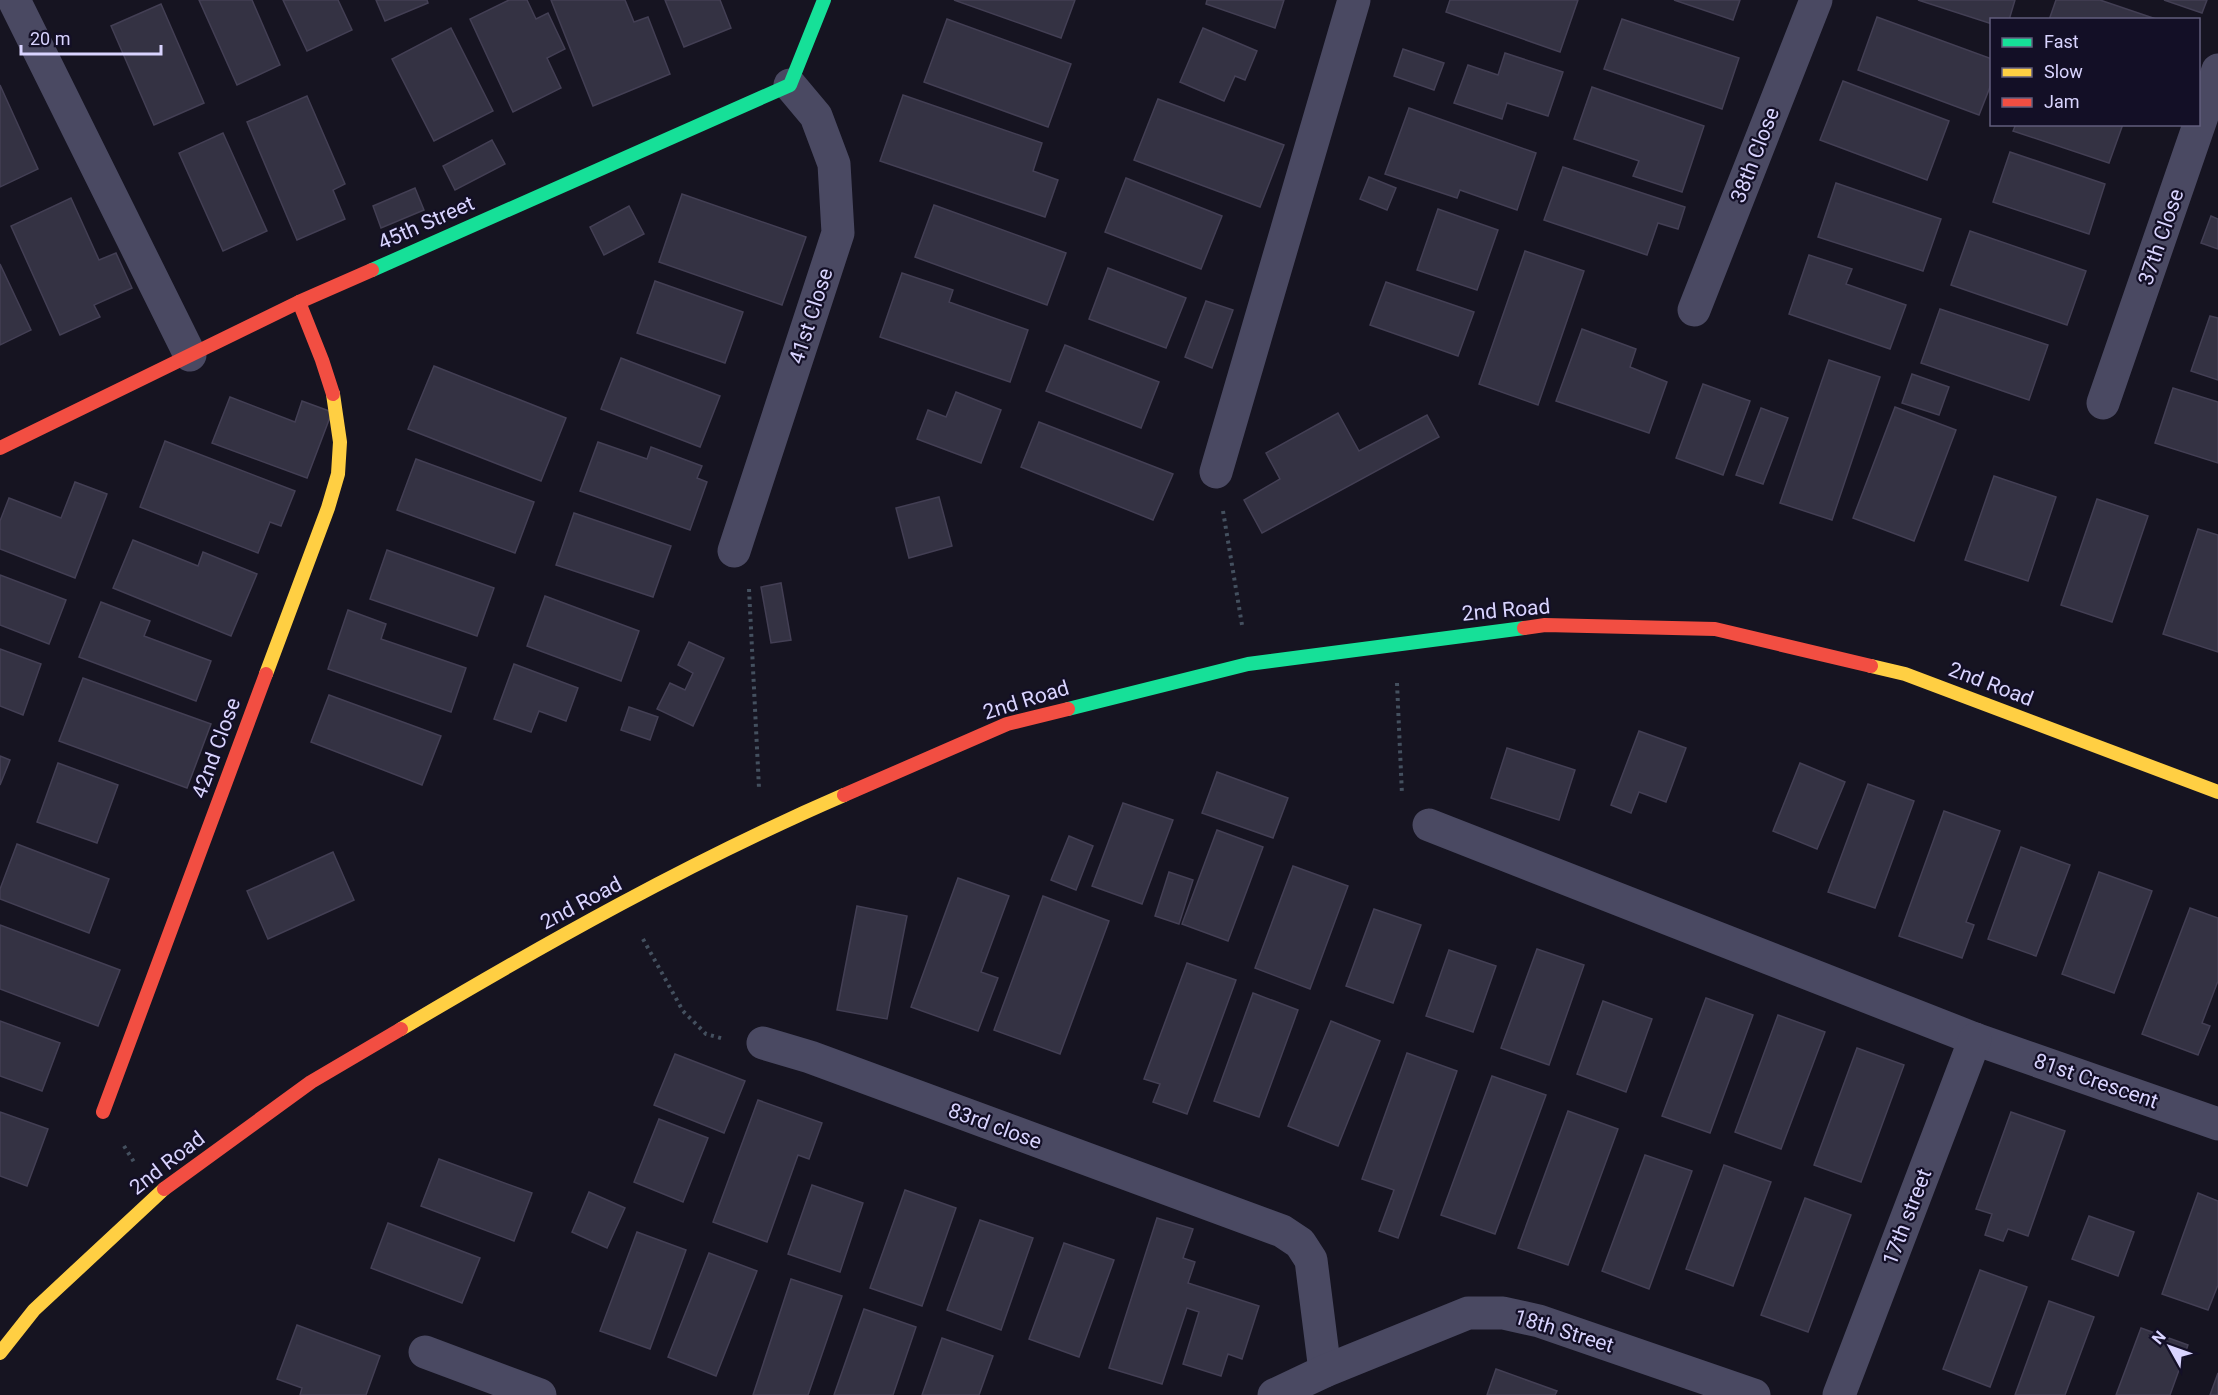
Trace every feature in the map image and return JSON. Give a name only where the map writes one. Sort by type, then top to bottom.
[{"type":"street","points":[[14,0],[190,355]]},
{"type":"street","points":[[790,85],[825,0]]},
{"type":"street","points":[[1216,472],[1354,0]]},
{"type":"street","name":"38th Close","points":[[1695,310],[1816,0]]},
{"type":"street","name":"37th Close","points":[[2200,122],[2218,70]]},
{"type":"street","name":"45th Street","points":[[0,448],[299,302],[790,85]]},
{"type":"street","name":"41st Close","points":[[734,551],[838,233],[834,164],[816,116],[790,85]]},
{"type":"street","name":"37th Close","points":[[2103,404],[2199,126]]},
{"type":"street","name":"42nd Close","points":[[103,1112],[328,508],[340,464],[340,425],[328,376],[299,302]]},
{"type":"street","name":"2nd Road","points":[[0,1353],[34,1310],[155,1197],[206,1157],[311,1082],[503,968],[761,831],[1007,724],[1248,664],[1396,643],[1545,626],[1715,629],[1905,674],[2218,792]]},
{"type":"street","name":"81st Crescent","points":[[1429,825],[1975,1039],[2218,1124]]},
{"type":"street","name":"17th street","points":[[1839,1395],[1975,1039]]},
{"type":"street","name":"83rd close","points":[[763,1043],[821,1061],[1282,1231],[1300,1243],[1311,1260],[1325,1371]]},
{"type":"street","name":"18th Street","points":[[1274,1395],[1325,1371],[1468,1313],[1503,1313],[1539,1321],[1754,1395]]},
{"type":"street","points":[[425,1352],[540,1395]]},
{"type":"path","points":[[1216,472],[1248,664]]},
{"type":"path","points":[[734,551],[750,593],[761,831]]},
{"type":"path","points":[[1396,643],[1400,787],[1403,801],[1410,813],[1429,825]]},
{"type":"path","points":[[623,905],[683,1011],[706,1034],[730,1041],[763,1043]]},
{"type":"path","points":[[103,1112],[155,1197]]},
{"type":"building","points":[[199,0],[252,0],[280,65],[237,85]]},
{"type":"building","points":[[283,0],[338,0],[352,30],[307,51]]},
{"type":"building","points":[[376,0],[427,0],[428,3],[385,21]]},
{"type":"building","points":[[509,0],[527,0],[536,19],[548,13],[565,49],[547,58],[561,88],[513,112],[470,19]]},
{"type":"building","points":[[551,0],[625,0],[634,22],[648,17],[670,74],[593,106]]},
{"type":"building","points":[[665,0],[720,0],[731,28],[684,47]]},
{"type":"building","points":[[954,0],[1075,0],[1061,38]]},
{"type":"building","points":[[1207,0],[1284,0],[1275,28],[1206,4]]},
{"type":"building","points":[[1450,0],[1578,0],[1560,52],[1446,12]]},
{"type":"building","points":[[1674,0],[1740,0],[1733,20]]},
{"type":"building","points":[[1918,0],[2015,0],[2010,18],[1990,18],[1990,23]]},
{"type":"building","points":[[2056,0],[2100,0],[2153,18],[2050,18]]},
{"type":"building","points":[[2164,0],[2207,0],[2202,13]]},
{"type":"building","points":[[161,4],[204,103],[154,125],[111,26]]},
{"type":"building","points":[[1877,17],[1990,58],[1990,87],[1979,115],[1858,70]]},
{"type":"building","points":[[947,19],[1071,64],[1048,127],[924,82]]},
{"type":"building","points":[[1622,19],[1739,58],[1722,109],[1604,69]]},
{"type":"building","points":[[451,28],[493,111],[434,141],[392,59]]},
{"type":"building","points":[[1203,28],[1257,51],[1245,80],[1235,76],[1224,101],[1180,82]]},
{"type":"building","points":[[1403,49],[1444,63],[1434,90],[1394,76]]},
{"type":"building","points":[[1505,53],[1563,72],[1548,116],[1507,103],[1502,119],[1454,103],[1468,65],[1498,75]]},
{"type":"building","points":[[1843,81],[1949,121],[1927,180],[1820,140]]},
{"type":"building","points":[[0,85],[38,169],[0,187]]},
{"type":"building","points":[[1592,87],[1704,126],[1682,192],[1633,176],[1639,161],[1574,139]]},
{"type":"building","points":[[903,95],[1042,143],[1033,171],[1058,180],[1045,217],[880,161]]},
{"type":"building","points":[[307,96],[345,184],[333,190],[345,219],[297,240],[247,122]]},
{"type":"building","points":[[1158,99],[1284,145],[1260,207],[1134,160]]},
{"type":"building","points":[[1409,108],[1536,153],[1517,210],[1460,190],[1457,198],[1385,174]]},
{"type":"building","points":[[2015,126],[2122,126],[2109,163],[2013,131]]},
{"type":"building","points":[[223,133],[267,231],[223,251],[179,153]]},
{"type":"building","points":[[492,140],[505,164],[455,190],[443,166]]},
{"type":"building","points":[[2010,152],[2105,184],[2089,234],[1993,202]]},
{"type":"building","points":[[1563,167],[1685,207],[1678,229],[1658,223],[1647,255],[1544,220]]},
{"type":"building","points":[[1369,177],[1396,188],[1387,210],[1360,199]]},
{"type":"building","points":[[1126,178],[1222,216],[1201,269],[1105,232]]},
{"type":"building","points":[[1836,183],[1941,219],[1923,271],[1818,237]]},
{"type":"building","points":[[415,188],[424,210],[381,228],[373,206]]},
{"type":"building","points":[[682,194],[806,237],[782,305],[659,262]]},
{"type":"building","points":[[71,198],[99,260],[116,253],[132,288],[94,305],[100,317],[60,335],[11,226]]},
{"type":"building","points":[[934,205],[1066,253],[1047,305],[915,257]]},
{"type":"building","points":[[629,206],[644,234],[604,255],[590,227]]},
{"type":"building","points":[[1438,209],[1498,230],[1477,290],[1417,270]]},
{"type":"building","points":[[2211,216],[2218,219],[2218,249],[2201,243]]},
{"type":"building","points":[[1970,231],[2086,271],[2067,325],[1951,285]]},
{"type":"building","points":[[1525,251],[1584,271],[1538,405],[1479,384]]},
{"type":"building","points":[[1809,255],[1852,269],[1846,284],[1906,305],[1890,349],[1789,314]]},
{"type":"building","points":[[0,264],[31,330],[0,345]]},
{"type":"building","points":[[1108,268],[1186,298],[1166,348],[1089,319]]},
{"type":"building","points":[[902,273],[953,290],[949,302],[1028,330],[1010,382],[880,337]]},
{"type":"building","points":[[655,281],[743,312],[725,363],[637,333]]},
{"type":"building","points":[[1386,282],[1474,312],[1458,356],[1370,325]]},
{"type":"building","points":[[1206,301],[1233,310],[1212,368],[1185,357]]},
{"type":"building","points":[[1940,309],[2048,345],[2029,400],[1921,363]]},
{"type":"building","points":[[2210,316],[2218,318],[2218,380],[2191,371]]},
{"type":"building","points":[[1582,329],[1636,349],[1630,367],[1667,382],[1649,433],[1556,401]]},
{"type":"building","points":[[1065,345],[1159,382],[1141,428],[1046,391]]},
{"type":"building","points":[[621,358],[720,396],[700,447],[601,409]]},
{"type":"building","points":[[1829,360],[1880,377],[1832,520],[1780,503]]},
{"type":"building","points":[[434,366],[566,418],[541,481],[408,429]]},
{"type":"building","points":[[1912,374],[1949,387],[1939,415],[1902,403]]},
{"type":"building","points":[[1703,384],[1750,401],[1723,475],[1676,458]]},
{"type":"building","points":[[2173,388],[2218,402],[2218,463],[2155,443]]},
{"type":"building","points":[[956,392],[1001,410],[981,463],[917,439],[928,410],[946,417]]},
{"type":"building","points":[[230,397],[295,422],[302,401],[332,412],[307,478],[212,443]]},
{"type":"building","points":[[1895,407],[1956,430],[1914,541],[1853,518]]},
{"type":"building","points":[[1761,408],[1788,418],[1763,484],[1736,475]]},
{"type":"building","points":[[1338,413],[1359,451],[1427,415],[1439,437],[1262,533],[1244,500],[1280,479],[1266,453]]},
{"type":"building","points":[[1039,422],[1173,474],[1153,520],[1021,467]]},
{"type":"building","points":[[165,441],[295,491],[281,526],[270,522],[258,553],[140,507]]},
{"type":"building","points":[[598,442],[647,459],[651,447],[702,466],[697,478],[707,482],[690,530],[580,491]]},
{"type":"building","points":[[416,459],[534,502],[515,553],[397,510]]},
{"type":"building","points":[[1994,476],[2056,497],[2028,581],[1965,560]]},
{"type":"building","points":[[75,482],[107,494],[75,578],[0,549],[0,521],[9,498],[61,518]]},
{"type":"building","points":[[939,497],[952,546],[909,558],[896,508]]},
{"type":"building","points":[[2097,499],[2148,516],[2112,622],[2061,605]]},
{"type":"building","points":[[574,513],[671,546],[653,597],[556,565]]},
{"type":"building","points":[[2198,529],[2218,535],[2218,652],[2163,634]]},
{"type":"building","points":[[133,540],[198,566],[203,552],[257,574],[231,636],[113,588]]},
{"type":"building","points":[[387,550],[494,588],[477,636],[370,599]]},
{"type":"building","points":[[0,575],[66,600],[49,644],[0,625]]},
{"type":"building","points":[[781,583],[791,640],[771,643],[761,587]]},
{"type":"building","points":[[545,596],[639,631],[621,681],[527,646]]},
{"type":"building","points":[[101,602],[150,621],[144,636],[211,661],[196,701],[79,657]]},
{"type":"building","points":[[348,610],[386,624],[381,639],[466,668],[451,712],[328,669]]},
{"type":"building","points":[[689,642],[724,658],[693,726],[657,709],[670,683],[685,690],[693,673],[678,665]]},
{"type":"building","points":[[0,649],[41,664],[23,715],[0,706]]},
{"type":"building","points":[[514,664],[578,688],[566,721],[539,711],[531,732],[494,719]]},
{"type":"building","points":[[83,678],[211,724],[187,788],[59,741]]},
{"type":"building","points":[[329,695],[441,736],[422,785],[311,742]]},
{"type":"building","points":[[629,707],[658,717],[650,740],[621,730]]},
{"type":"building","points":[[1639,731],[1686,748],[1666,802],[1639,792],[1631,813],[1611,805]]},
{"type":"building","points":[[1507,748],[1575,770],[1559,820],[1491,798]]},
{"type":"building","points":[[0,756],[10,760],[0,785]]},
{"type":"building","points":[[58,763],[118,785],[97,843],[37,822]]},
{"type":"building","points":[[1800,763],[1845,782],[1817,849],[1773,831]]},
{"type":"building","points":[[1217,772],[1288,798],[1273,838],[1202,813]]},
{"type":"building","points":[[1868,784],[1914,801],[1875,908],[1828,892]]},
{"type":"building","points":[[1123,803],[1173,820],[1142,904],[1092,886]]},
{"type":"building","points":[[1944,811],[2000,831],[1966,922],[1974,925],[1962,958],[1899,936]]},
{"type":"building","points":[[1217,830],[1263,847],[1228,941],[1182,924]]},
{"type":"building","points":[[1069,836],[1093,846],[1076,890],[1051,880]]},
{"type":"building","points":[[17,844],[109,879],[89,933],[0,899],[0,889]]},
{"type":"building","points":[[2021,847],[2070,865],[2036,956],[1988,939]]},
{"type":"building","points":[[333,852],[354,900],[268,939],[247,891]]},
{"type":"building","points":[[1293,866],[1348,886],[1310,989],[1255,968]]},
{"type":"building","points":[[1169,872],[1193,880],[1179,924],[1155,916]]},
{"type":"building","points":[[2099,872],[2152,891],[2114,993],[2062,974]]},
{"type":"building","points":[[958,878],[1009,896],[981,972],[998,978],[978,1031],[911,1007]]},
{"type":"building","points":[[1043,896],[1109,921],[1060,1054],[994,1030]]},
{"type":"building","points":[[857,906],[907,916],[887,1019],[837,1010]]},
{"type":"building","points":[[2190,908],[2218,918],[2218,981],[2202,1023],[2210,1026],[2198,1055],[2142,1034]]},
{"type":"building","points":[[1374,909],[1421,925],[1393,1003],[1346,986]]},
{"type":"building","points":[[0,925],[120,970],[98,1026],[0,989]]},
{"type":"building","points":[[1537,949],[1584,965],[1549,1065],[1501,1048]]},
{"type":"building","points":[[1449,950],[1496,966],[1473,1032],[1426,1016]]},
{"type":"building","points":[[1187,963],[1236,980],[1187,1114],[1153,1102],[1160,1084],[1144,1079]]},
{"type":"building","points":[[1253,993],[1298,1010],[1259,1117],[1214,1101]]},
{"type":"building","points":[[1706,998],[1753,1015],[1710,1133],[1662,1116]]},
{"type":"building","points":[[1603,1001],[1652,1019],[1626,1092],[1577,1074]]},
{"type":"building","points":[[1778,1015],[1825,1032],[1781,1149],[1735,1132]]},
{"type":"building","points":[[0,1021],[60,1043],[42,1091],[0,1076]]},
{"type":"building","points":[[1331,1021],[1380,1041],[1338,1146],[1288,1126]]},
{"type":"building","points":[[1857,1048],[1904,1065],[1861,1182],[1814,1165]]},
{"type":"building","points":[[1407,1053],[1457,1071],[1398,1238],[1379,1231],[1394,1190],[1362,1179]]},
{"type":"building","points":[[675,1054],[745,1081],[724,1133],[654,1105]]},
{"type":"building","points":[[1492,1076],[1546,1095],[1495,1234],[1441,1215]]},
{"type":"building","points":[[758,1100],[822,1123],[809,1159],[798,1155],[767,1242],[713,1222]]},
{"type":"building","points":[[1568,1111],[1618,1129],[1568,1265],[1518,1248]]},
{"type":"building","points":[[0,1112],[48,1129],[27,1186],[0,1176]]},
{"type":"building","points":[[2011,1112],[2065,1131],[2028,1236],[2008,1229],[2003,1241],[1985,1235],[1992,1214],[1976,1209]]},
{"type":"building","points":[[659,1119],[708,1138],[683,1202],[634,1182]]},
{"type":"building","points":[[1645,1155],[1692,1171],[1649,1289],[1602,1271]]},
{"type":"building","points":[[439,1159],[532,1193],[514,1241],[421,1206]]},
{"type":"building","points":[[1724,1165],[1771,1182],[1733,1286],[1686,1269]]},
{"type":"building","points":[[812,1185],[863,1203],[840,1272],[788,1254]]},
{"type":"building","points":[[905,1190],[956,1208],[922,1306],[870,1288]]},
{"type":"building","points":[[589,1192],[625,1208],[607,1248],[572,1232]]},
{"type":"building","points":[[2198,1193],[2218,1201],[2218,1285],[2208,1310],[2162,1294]]},
{"type":"building","points":[[1805,1198],[1851,1215],[1808,1332],[1761,1315]]},
{"type":"building","points":[[2089,1216],[2134,1232],[2118,1276],[2072,1259]]},
{"type":"building","points":[[1157,1218],[1193,1229],[1183,1258],[1195,1262],[1188,1283],[1259,1306],[1242,1359],[1228,1354],[1221,1376],[1183,1364],[1199,1312],[1187,1308],[1162,1384],[1109,1368]]},
{"type":"building","points":[[980,1220],[1033,1238],[1001,1330],[947,1310]]},
{"type":"building","points":[[388,1223],[480,1258],[462,1303],[371,1268]]},
{"type":"building","points":[[637,1232],[686,1250],[650,1349],[600,1331]]},
{"type":"building","points":[[1064,1243],[1114,1260],[1079,1357],[1029,1339]]},
{"type":"building","points":[[709,1253],[757,1271],[716,1376],[668,1357]]},
{"type":"building","points":[[1980,1270],[2027,1287],[1990,1387],[1943,1369]]},
{"type":"building","points":[[791,1279],[842,1296],[808,1395],[753,1395]]},
{"type":"building","points":[[2049,1301],[2094,1317],[2065,1395],[2015,1395]]},
{"type":"building","points":[[864,1309],[916,1327],[893,1395],[834,1395]]},
{"type":"building","points":[[297,1325],[380,1356],[366,1395],[300,1395],[302,1388],[277,1379]]},
{"type":"building","points":[[2141,1328],[2188,1345],[2170,1395],[2116,1395]]},
{"type":"building","points":[[942,1338],[993,1356],[979,1395],[922,1395]]},
{"type":"building","points":[[1496,1369],[1557,1391],[1555,1395],[1487,1395]]},
{"type":"building","points":[[2218,1373],[2218,1395],[2210,1395]]},
{"type":"traffic: fast","points":[[372,270],[790,85],[824,0]]},
{"type":"traffic: fast","points":[[1068,709],[1248,664],[1524,628]]},
{"type":"traffic: slow","points":[[266,674],[328,508],[338,474],[340,442],[333,394]]},
{"type":"traffic: slow","points":[[1871,666],[1905,674],[2218,792]]},
{"type":"traffic: slow","points":[[401,1029],[619,905],[730,847],[844,795]]},
{"type":"traffic: slow","points":[[0,1353],[34,1310],[164,1189]]},
{"type":"traffic: jam","points":[[0,448],[299,302],[372,270]]},
{"type":"traffic: jam","points":[[299,302],[333,394]]},
{"type":"traffic: jam","points":[[1524,628],[1545,625],[1715,629],[1871,666]]},
{"type":"traffic: jam","points":[[103,1112],[266,674]]},
{"type":"traffic: jam","points":[[844,795],[1007,724],[1068,709]]},
{"type":"traffic: jam","points":[[164,1189],[311,1082],[401,1029]]}]
